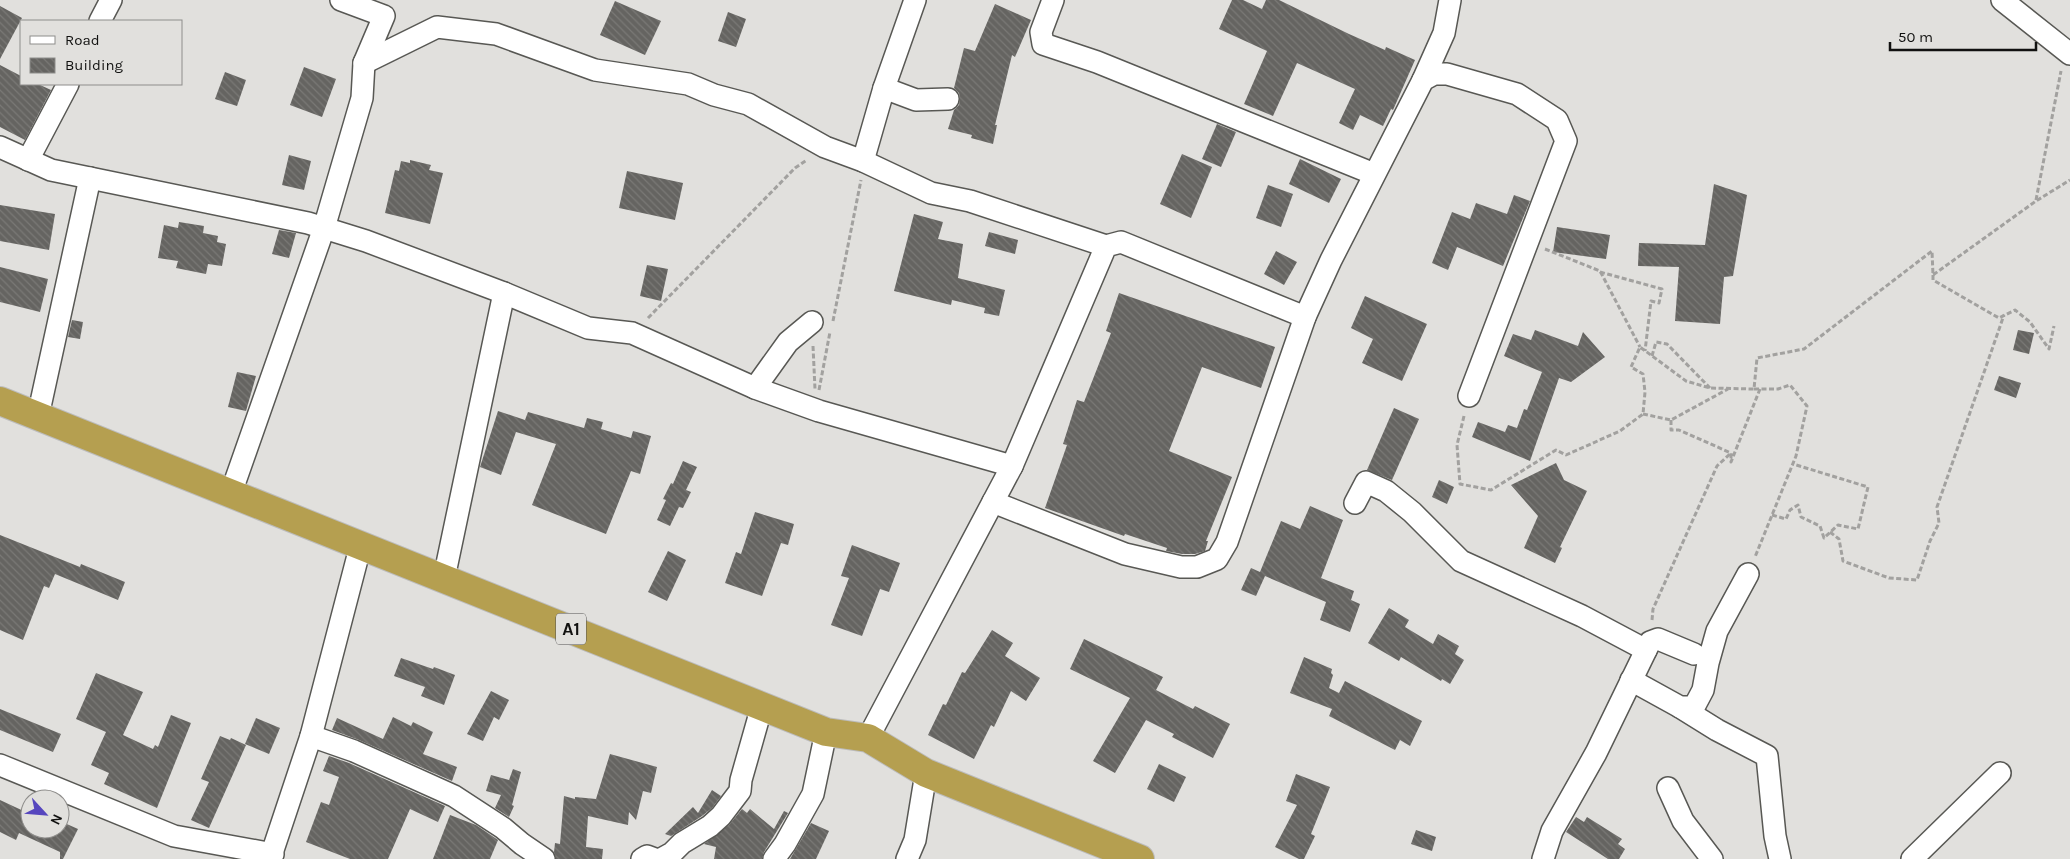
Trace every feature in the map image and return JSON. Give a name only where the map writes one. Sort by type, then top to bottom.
[{"type":"highway","name":"A1","points":[[0,401],[361,544],[826,732],[868,738],[926,773],[1140,859]]},
{"type":"street","points":[[101,20],[111,0]]},
{"type":"street","points":[[232,493],[324,228],[362,98],[364,63],[384,16],[341,0]]},
{"type":"street","points":[[863,160],[884,88],[915,0]]},
{"type":"street","points":[[1053,0],[1041,32],[1043,44],[1097,62],[1374,174]]},
{"type":"street","points":[[993,502],[1124,554],[1181,567],[1197,567],[1217,559],[1227,542],[1305,316],[1444,33],[1450,0]]},
{"type":"street","points":[[2002,0],[2068,52]]},
{"type":"street","points":[[364,63],[437,27],[496,34],[596,70],[688,84],[714,95],[748,104],[825,147],[863,160],[931,193],[970,201],[1106,246],[1121,242],[1305,316]]},
{"type":"street","points":[[1422,80],[1434,74],[1447,74],[1517,94],[1557,120],[1566,141],[1469,396]]},
{"type":"street","points":[[28,160],[67,85]]},
{"type":"street","points":[[884,88],[916,100],[948,99]]},
{"type":"street","points":[[0,147],[51,170],[274,214],[366,241],[504,293],[588,328],[632,333],[756,388],[819,411],[1012,466]]},
{"type":"street","points":[[38,416],[90,178]]},
{"type":"street","points":[[868,738],[1012,466],[1106,246]]},
{"type":"street","points":[[444,578],[504,293]]},
{"type":"street","points":[[756,388],[788,342],[812,322]]},
{"type":"street","points":[[1355,503],[1366,482],[1386,491],[1412,512],[1461,561],[1648,646]]},
{"type":"street","points":[[0,766],[174,836],[271,856],[311,736],[361,544]]},
{"type":"street","points":[[1680,707],[1694,707],[1704,690],[1708,663],[1718,631],[1748,574]]},
{"type":"street","points":[[1542,859],[1552,831],[1596,753],[1648,646],[1658,640],[1694,654]]},
{"type":"street","points":[[1631,680],[1717,730],[1767,756],[1775,836],[1780,859]]},
{"type":"street","points":[[662,859],[672,853],[682,843],[710,826],[740,791],[741,780],[762,706]]},
{"type":"street","points":[[774,859],[785,844],[813,794],[826,732]]},
{"type":"street","points":[[311,736],[354,751],[454,796],[503,828],[544,859]]},
{"type":"street","points":[[1912,859],[2000,772]]},
{"type":"street","points":[[907,859],[915,840],[926,773]]},
{"type":"street","points":[[1668,788],[1683,821],[1712,859]]},
{"type":"street","points":[[642,859],[647,856],[655,859]]},
{"type":"path","points":[[2036,201],[2068,52]]},
{"type":"path","points":[[632,333],[733,234],[795,168],[825,147]]},
{"type":"path","points":[[812,322],[817,393],[860,187],[863,160]]},
{"type":"path","points":[[1933,275],[2036,201],[2070,180]]},
{"type":"path","points":[[1528,242],[1600,271],[1662,289],[1659,303],[1651,301],[1645,351]]},
{"type":"path","points":[[1754,389],[1757,358],[1804,349],[1932,251],[1933,280],[1999,318],[2016,310],[2030,322],[2049,349],[2054,326]]},
{"type":"path","points":[[1600,271],[1640,347],[1686,380],[1710,388],[1778,389],[1790,385],[1807,406],[1793,464],[1748,574]]},
{"type":"path","points":[[1830,532],[1839,539],[1843,561],[1889,578],[1917,580],[1938,522],[1937,506],[2004,316]]},
{"type":"path","points":[[1652,356],[1656,342],[1667,344],[1710,388]]},
{"type":"path","points":[[1469,396],[1457,445],[1460,484],[1491,490],[1556,450],[1566,455],[1620,431],[1643,414],[1645,392],[1643,374],[1631,367],[1640,347]]},
{"type":"path","points":[[1643,414],[1671,420],[1728,388]]},
{"type":"path","points":[[1731,453],[1731,462],[1760,389]]},
{"type":"path","points":[[1671,420],[1671,430],[1679,430],[1731,453]]},
{"type":"path","points":[[1648,646],[1653,609],[1717,466],[1731,453]]},
{"type":"path","points":[[1772,515],[1786,519],[1790,510],[1798,505],[1801,517],[1820,526],[1824,538],[1838,525],[1858,529],[1868,487],[1793,464]]},
{"type":"building","points":[[1232,0],[1243,0],[1262,9],[1266,0],[1279,0],[1385,50],[1386,47],[1415,60],[1393,110],[1391,109],[1383,126],[1360,115],[1353,130],[1339,123],[1355,89],[1297,63],[1273,116],[1244,104],[1267,51],[1219,29]]},
{"type":"building","points":[[615,1],[661,21],[645,55],[600,35]]},
{"type":"building","points":[[995,4],[1031,20],[1015,57],[1012,55],[995,125],[997,125],[993,144],[971,138],[972,135],[948,129],[954,110],[959,105],[959,93],[954,88],[964,48],[975,51]]},
{"type":"building","points":[[0,6],[22,18],[0,59]]},
{"type":"building","points":[[728,12],[746,19],[736,47],[718,41]]},
{"type":"building","points":[[0,65],[20,75],[20,85],[40,85],[51,90],[25,140],[0,127]]},
{"type":"building","points":[[304,67],[336,79],[322,117],[290,105]]},
{"type":"building","points":[[225,72],[246,80],[237,106],[215,99]]},
{"type":"building","points":[[1217,124],[1236,132],[1221,167],[1202,159]]},
{"type":"building","points":[[1182,154],[1212,167],[1191,218],[1160,204]]},
{"type":"building","points":[[289,155],[311,161],[304,190],[282,185]]},
{"type":"building","points":[[1300,159],[1341,179],[1329,203],[1289,184]]},
{"type":"building","points":[[410,160],[431,165],[429,170],[443,173],[430,224],[385,213],[395,170],[399,171],[401,161],[410,163]]},
{"type":"building","points":[[627,171],[683,183],[675,220],[619,208]]},
{"type":"building","points":[[1714,184],[1747,195],[1733,276],[1724,277],[1720,324],[1675,321],[1679,267],[1638,266],[1639,243],[1705,245]]},
{"type":"building","points":[[1268,185],[1293,194],[1281,227],[1256,218]]},
{"type":"building","points":[[1514,195],[1530,201],[1503,266],[1457,247],[1448,270],[1432,263],[1452,212],[1470,219],[1476,203],[1507,214]]},
{"type":"building","points":[[0,205],[55,214],[49,250],[0,241]]},
{"type":"building","points":[[914,214],[943,222],[938,239],[963,244],[958,278],[1005,290],[999,316],[984,313],[985,308],[952,300],[951,305],[894,291]]},
{"type":"building","points":[[179,222],[204,226],[203,233],[218,236],[217,242],[226,244],[222,266],[208,264],[206,274],[176,268],[178,261],[158,258],[164,225],[178,228]]},
{"type":"building","points":[[1557,227],[1610,235],[1606,259],[1553,252]]},
{"type":"building","points":[[279,230],[296,233],[289,258],[272,254]]},
{"type":"building","points":[[989,232],[1018,240],[1015,254],[985,246]]},
{"type":"building","points":[[1276,251],[1297,262],[1284,285],[1264,274]]},
{"type":"building","points":[[647,265],[668,269],[661,301],[640,296]]},
{"type":"building","points":[[0,267],[48,279],[40,312],[0,302]]},
{"type":"building","points":[[1119,293],[1275,347],[1261,388],[1202,367],[1169,451],[1232,477],[1206,541],[1208,541],[1205,551],[1195,554],[1182,554],[1166,551],[1167,548],[1125,534],[1124,536],[1045,508],[1067,445],[1063,444],[1077,400],[1084,402],[1111,333],[1106,331]]},
{"type":"building","points":[[1365,296],[1427,324],[1402,381],[1362,363],[1373,339],[1351,328]]},
{"type":"building","points":[[72,320],[83,322],[80,339],[68,337]]},
{"type":"building","points":[[1535,330],[1578,346],[1583,332],[1605,357],[1571,382],[1559,378],[1530,461],[1472,437],[1478,422],[1505,432],[1508,425],[1517,428],[1524,409],[1527,410],[1542,372],[1504,356],[1513,334],[1531,340]]},
{"type":"building","points":[[2018,330],[2034,333],[2029,354],[2013,350]]},
{"type":"building","points":[[237,372],[256,376],[246,411],[228,407]]},
{"type":"building","points":[[1999,376],[2021,383],[2016,398],[1994,390]]},
{"type":"building","points":[[1394,408],[1419,419],[1392,480],[1367,470]]},
{"type":"building","points":[[498,411],[525,420],[528,412],[584,428],[587,418],[603,422],[601,429],[631,438],[633,431],[651,436],[640,474],[631,471],[606,534],[532,505],[556,444],[516,432],[501,475],[480,467]]},
{"type":"building","points":[[683,461],[697,467],[686,490],[691,492],[683,508],[679,507],[670,526],[657,520],[666,500],[663,499],[671,483],[673,484]]},
{"type":"building","points":[[1556,463],[1564,480],[1587,491],[1560,547],[1562,548],[1555,563],[1524,548],[1538,516],[1511,485]]},
{"type":"building","points":[[1439,480],[1454,487],[1447,504],[1432,497]]},
{"type":"building","points":[[1310,506],[1343,520],[1321,578],[1354,591],[1351,600],[1360,604],[1350,632],[1320,620],[1326,602],[1265,576],[1256,596],[1241,590],[1251,568],[1260,572],[1281,521],[1300,529]]},
{"type":"building","points":[[755,512],[794,524],[788,545],[781,543],[762,596],[725,583],[736,552],[741,554]]},
{"type":"building","points":[[0,535],[80,567],[81,564],[125,582],[118,600],[55,574],[49,588],[44,586],[23,640],[0,630]]},
{"type":"building","points":[[852,545],[900,563],[889,592],[880,589],[862,636],[831,625],[849,578],[841,576]]},
{"type":"building","points":[[668,551],[686,560],[667,601],[648,592]]},
{"type":"building","points":[[1389,608],[1409,620],[1405,627],[1433,644],[1438,634],[1459,646],[1455,654],[1464,660],[1450,684],[1442,679],[1441,681],[1401,657],[1399,661],[1368,643]]},
{"type":"building","points":[[992,630],[1013,643],[1005,656],[1040,678],[1026,701],[1011,691],[994,727],[991,725],[974,759],[928,735],[943,704],[946,705],[962,672],[965,673]]},
{"type":"building","points":[[1084,639],[1163,677],[1156,690],[1193,709],[1195,706],[1230,724],[1213,758],[1172,737],[1174,734],[1146,720],[1115,773],[1093,761],[1130,698],[1070,669]]},
{"type":"building","points":[[1304,657],[1332,669],[1331,673],[1333,675],[1329,688],[1339,693],[1345,681],[1422,721],[1410,746],[1400,740],[1395,750],[1329,716],[1332,709],[1290,693]]},
{"type":"building","points":[[401,658],[455,675],[444,705],[421,696],[425,687],[394,676]]},
{"type":"building","points":[[96,673],[143,692],[123,735],[153,749],[155,745],[158,747],[171,715],[191,723],[157,808],[104,784],[109,773],[91,765],[106,732],[76,719]]},
{"type":"building","points":[[491,691],[509,700],[499,720],[494,717],[483,741],[467,734]]},
{"type":"building","points":[[0,709],[61,734],[53,752],[0,730]]},
{"type":"building","points":[[393,717],[411,726],[413,722],[433,732],[423,754],[457,767],[452,781],[332,730],[337,718],[383,739]]},
{"type":"building","points":[[256,718],[280,728],[269,754],[245,744]]},
{"type":"building","points":[[220,736],[230,740],[231,738],[246,745],[209,828],[191,820],[209,782],[201,779]]},
{"type":"building","points":[[610,754],[657,767],[651,793],[643,791],[636,820],[629,812],[628,825],[588,816],[586,847],[603,849],[602,859],[556,859],[554,852],[555,843],[560,844],[564,796],[575,799],[575,797],[596,799]]},
{"type":"building","points":[[329,756],[445,806],[438,822],[410,809],[388,859],[350,859],[306,842],[321,802],[329,805],[339,777],[323,771]]},
{"type":"building","points":[[1159,764],[1186,777],[1174,802],[1147,789]]},
{"type":"building","points":[[513,769],[521,772],[512,805],[514,806],[509,817],[495,808],[501,795],[486,791],[491,775],[509,780]]},
{"type":"building","points":[[1296,774],[1330,787],[1311,834],[1315,836],[1304,859],[1299,859],[1275,847],[1297,805],[1286,801]]},
{"type":"building","points":[[712,790],[721,796],[712,808],[671,836],[665,834],[693,807],[698,813]]},
{"type":"building","points":[[0,800],[20,809],[20,833],[16,840],[0,832]]},
{"type":"building","points":[[742,809],[747,813],[750,809],[774,829],[784,811],[788,813],[764,852],[762,859],[714,859],[716,847],[704,844],[729,825]]},
{"type":"building","points":[[450,815],[476,825],[498,840],[490,859],[433,859]]},
{"type":"building","points":[[1576,817],[1584,822],[1587,817],[1622,839],[1618,844],[1625,849],[1619,859],[1608,859],[1566,832]]},
{"type":"building","points":[[811,823],[829,831],[816,859],[790,859]]},
{"type":"building","points":[[70,825],[78,829],[63,859],[60,859],[60,852],[32,839],[70,839]]},
{"type":"building","points":[[1416,830],[1436,837],[1432,851],[1411,844]]}]
